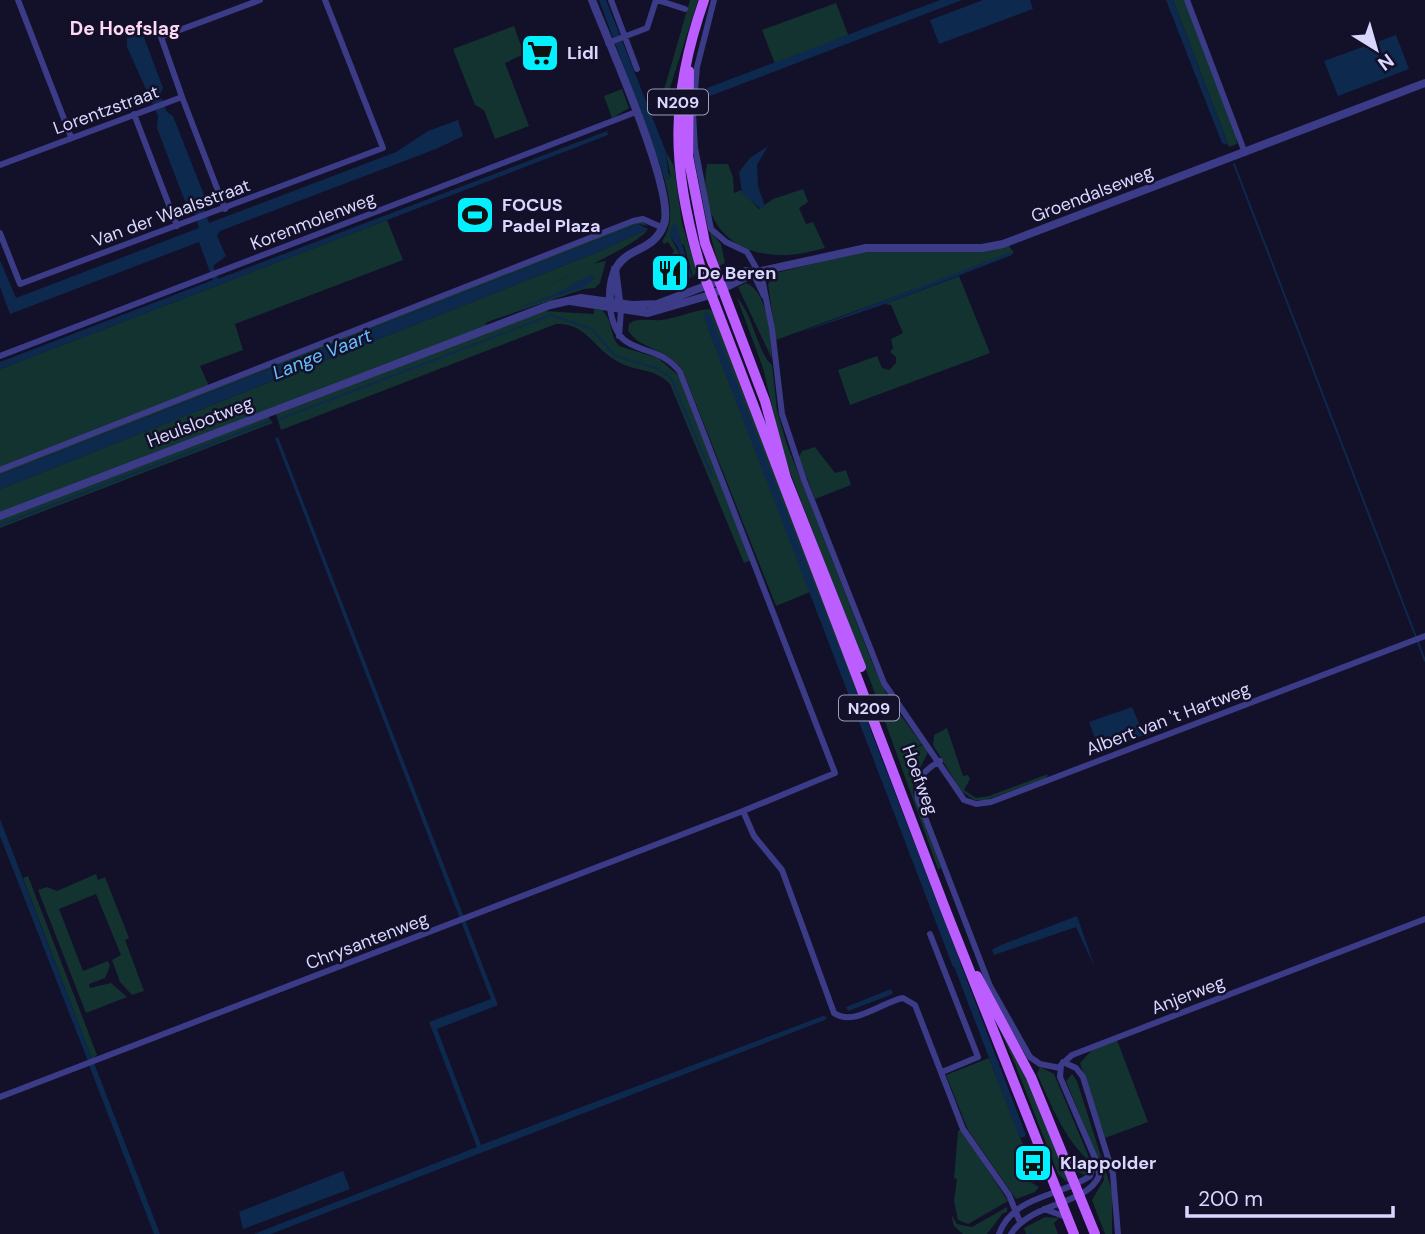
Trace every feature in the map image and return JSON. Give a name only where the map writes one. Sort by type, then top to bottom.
[{"type":"main road","name":"N209","points":[[704,0],[678,100],[678,159],[692,238],[708,290]]},
{"type":"main road","name":"N209","points":[[691,46],[687,101],[688,156],[705,243],[721,285]]},
{"type":"main road","name":"Hoefweg","points":[[721,285],[765,401],[786,478],[976,975],[1031,1077],[1095,1234]]},
{"type":"main road","name":"Hoefweg","points":[[708,290],[946,911],[1074,1234]]},
{"type":"street","points":[[19,0],[71,137]]},
{"type":"street","name":"Lorentzstraat","points":[[0,164],[182,97],[161,37],[260,0]]},
{"type":"street","name":"Van der Waalsstraat","points":[[0,233],[20,284],[383,148],[325,0]]},
{"type":"street","points":[[592,0],[611,42],[665,201],[663,228],[654,238],[621,259],[610,281],[609,305],[613,328],[628,344],[662,356],[680,372],[835,773],[743,811],[754,836],[782,870],[834,1013],[841,1018],[851,1018],[899,999],[908,999],[919,1010],[963,1129],[1016,1210],[1020,1222]]},
{"type":"street","points":[[611,0],[637,69]]},
{"type":"street","points":[[611,42],[647,28],[656,0],[685,9]]},
{"type":"street","points":[[714,0],[696,67],[693,113],[695,148],[711,229],[726,242],[747,252],[757,272]]},
{"type":"street","points":[[1187,0],[1245,153]]},
{"type":"street","name":"Groendalseweg","points":[[708,290],[757,272],[866,248],[982,248],[1003,244],[1425,83]]},
{"type":"street","points":[[182,97],[225,209]]},
{"type":"street","name":"Korenmolenweg","points":[[0,356],[636,112]]},
{"type":"street","points":[[134,114],[177,226]]},
{"type":"street","points":[[0,470],[633,221],[643,219],[663,228]]},
{"type":"street","points":[[615,269],[620,307],[619,336]]},
{"type":"street","name":"Hoefweg","points":[[757,272],[756,279],[765,298],[772,329],[780,404],[793,452],[884,683],[904,715],[940,761],[925,771],[919,780],[918,799],[981,965],[1030,1057],[1037,1063],[1076,1068],[1083,1077],[1113,1174],[1118,1234]]},
{"type":"street","name":"Heulslootweg","points":[[0,516],[529,313],[581,298],[648,313],[708,290]]},
{"type":"street","name":"Albert van 't Hartweg","points":[[940,761],[964,800],[982,805],[1424,636]]},
{"type":"street","name":"Chrysantenweg","points":[[0,1097],[743,811]]},
{"type":"street","name":"Anjerweg","points":[[1061,1065],[1083,1050],[1425,919]]},
{"type":"street","points":[[930,934],[978,1057],[942,1072]]},
{"type":"street","points":[[999,1234],[1016,1210],[1098,1181],[1099,1170],[1063,1085],[1061,1065]]},
{"type":"street","points":[[1011,1234],[1020,1222],[1059,1196]]},
{"type":"street","points":[[1042,1209],[1068,1219]]},
{"type":"green space","points":[[690,0],[698,0],[662,113],[654,113],[659,107]]},
{"type":"green space","points":[[1173,0],[1184,0],[1236,135],[1237,144],[1229,147]]},
{"type":"green space","points":[[836,3],[849,37],[775,64],[762,30]]},
{"type":"green space","points":[[514,26],[524,54],[505,63],[529,126],[495,139],[484,110],[475,105],[453,49]]},
{"type":"green space","points":[[622,89],[629,108],[612,118],[604,96]]},
{"type":"green space","points":[[653,144],[671,178],[666,152],[674,166],[682,223],[697,272],[693,277],[684,245],[670,236],[683,261],[678,263],[675,255],[671,256],[674,251],[668,242],[664,244],[662,241],[670,219],[670,206]]},
{"type":"green space","points":[[707,164],[728,164],[733,177],[734,193],[741,190],[759,209],[773,199],[803,189],[808,202],[799,208],[806,224],[813,222],[825,248],[778,255],[760,253],[730,239],[712,215],[707,199]]},
{"type":"green space","points":[[387,220],[403,260],[235,324],[243,350],[200,366],[209,386],[0,468],[0,369]]},
{"type":"green space","points":[[643,222],[648,226],[638,224],[0,475],[0,472],[634,223]]},
{"type":"green space","points":[[648,229],[632,243],[593,264],[606,261],[600,283],[595,288],[584,289],[487,322],[485,326],[0,513],[0,489],[600,251]]},
{"type":"green space","points":[[709,230],[721,244],[725,263],[719,266]]},
{"type":"green space","points":[[1009,246],[1014,253],[776,340],[768,284],[776,273],[860,252]]},
{"type":"green space","points":[[959,276],[990,353],[850,405],[838,370],[877,356],[882,368],[889,370],[896,363],[896,357],[890,352],[893,348],[891,339],[903,333],[891,305],[885,304]]},
{"type":"green space","points":[[746,283],[754,288],[764,305],[772,359],[738,287]]},
{"type":"green space","points":[[737,298],[743,305],[767,360],[772,365],[777,410],[786,442],[874,667],[890,701],[922,744],[901,754],[923,745],[928,752],[914,780],[913,792],[941,868],[938,869],[873,688],[783,454],[763,368]]},
{"type":"green space","points":[[594,309],[602,310],[605,314],[619,346],[658,358],[679,376],[751,560],[744,563],[670,384],[657,375],[615,360],[575,327],[556,324],[281,430],[276,414],[544,311],[594,314]]},
{"type":"green space","points":[[710,309],[963,964],[886,766],[703,315],[810,592],[776,606],[683,371],[669,357],[639,341],[628,330],[629,324],[636,321],[661,320]]},
{"type":"green space","points":[[268,417],[273,423],[0,528],[0,520]]},
{"type":"green space","points":[[815,447],[835,473],[846,470],[851,485],[815,499],[799,457],[802,451]]},
{"type":"green space","points":[[947,728],[963,776],[968,775],[970,779],[964,790],[976,798],[989,796],[1048,774],[1046,778],[986,800],[974,800],[961,791],[933,745],[934,735]]},
{"type":"green space","points":[[96,874],[98,880],[105,877],[129,938],[125,940],[144,991],[132,995],[120,982],[112,960],[121,955],[96,894],[59,909],[83,971],[108,961],[110,966],[105,978],[89,984],[90,988],[111,983],[127,997],[86,1013],[38,890],[47,887],[57,891]]},
{"type":"green space","points":[[28,876],[97,1055],[92,1059],[23,878]]},
{"type":"green space","points":[[974,973],[1039,1104],[1069,1177],[1068,1183],[1058,1174],[1013,1059]]},
{"type":"green space","points":[[1117,1040],[1148,1122],[1105,1138],[1080,1063],[1092,1050]]},
{"type":"green space","points":[[989,1058],[1031,1165],[1027,1180],[1039,1187],[1035,1192],[1016,1199],[968,1130],[946,1075]]},
{"type":"green space","points":[[1040,1067],[1054,1074],[1091,1162],[1090,1171],[1085,1175],[1076,1171],[1085,1166],[1086,1158],[1058,1119],[1037,1074]]},
{"type":"green space","points":[[1072,1074],[1077,1081],[1112,1191],[1112,1234],[1105,1234],[1092,1200],[1104,1180],[1103,1172],[1066,1081]]},
{"type":"green space","points":[[961,1129],[1008,1201],[968,1224],[958,1220],[954,1201],[958,1131]]},
{"type":"green space","points":[[1007,1207],[1007,1212],[1003,1213],[987,1234],[963,1234],[954,1226],[951,1214],[957,1224],[972,1227]]},
{"type":"green space","points":[[1045,1217],[1059,1218],[1054,1223],[1058,1234],[1026,1234],[1024,1228]]},
{"type":"water","points":[[599,0],[606,0],[666,152],[669,180],[666,180]]},
{"type":"water","points":[[940,0],[962,0],[710,96],[707,88]]},
{"type":"water","points":[[983,0],[1030,0],[1033,9],[939,44],[930,20]]},
{"type":"water","points":[[1166,0],[1173,0],[1228,145],[1222,143]]},
{"type":"water","points":[[142,32],[163,88],[160,94],[167,112],[173,116],[206,200],[203,207],[209,223],[396,152],[428,131],[458,120],[463,136],[436,149],[220,231],[217,236],[226,256],[213,266],[218,279],[607,131],[608,135],[0,369],[0,362],[213,280],[199,242],[10,314],[0,287],[0,260],[16,298],[199,228],[194,212],[186,204],[157,128],[158,116],[127,47],[127,38]]},
{"type":"water","points":[[1396,35],[1409,69],[1338,96],[1324,61]]},
{"type":"water","points":[[768,146],[757,165],[758,186],[765,206],[761,209],[742,193],[739,172],[750,158]]},
{"type":"water","name":"Lange Vaart","points":[[638,224],[648,229],[600,251],[0,489],[0,475]]},
{"type":"water","points":[[676,224],[692,277],[688,278],[678,248],[670,236],[672,226]]},
{"type":"water","points":[[1011,252],[1012,255],[882,305],[796,334]]},
{"type":"water","points":[[590,275],[595,277],[587,286],[516,309],[559,292]]},
{"type":"water","points":[[705,312],[710,314],[961,964],[953,967],[703,315]]},
{"type":"water","points":[[278,437],[498,1005],[437,1029],[481,1145],[823,1016],[827,1017],[825,1020],[271,1234],[254,1234],[477,1147],[429,1022],[491,999],[275,438]]},
{"type":"water","points":[[1132,707],[1144,735],[1100,752],[1089,722]]},
{"type":"water","points":[[0,819],[92,1059],[88,1061],[0,836]]},
{"type":"water","points":[[1077,916],[1095,968],[1076,927],[994,955],[992,950],[1001,945]]},
{"type":"water","points":[[891,989],[893,994],[848,1011],[846,1007]]},
{"type":"water","points":[[94,1063],[160,1234],[154,1234],[89,1065]]},
{"type":"water","points":[[343,1171],[350,1189],[243,1229],[239,1212]]},
{"type":"waterway","points":[[1234,164],[1416,637]]},
{"type":"waterway","points":[[280,419],[551,315],[592,329],[615,356],[656,368],[671,378],[712,476]]},
{"type":"waterway","points":[[0,525],[270,421]]},
{"type":"waterway","points":[[1418,642],[1425,661]]},
{"type":"waterway","points":[[955,959],[1022,1134]]},
{"type":"place","name":"Lidl","points":[[540,53]]},
{"type":"place","name":"FOCUS Padel Plaza","points":[[475,215]]},
{"type":"place","name":"De Beren","points":[[670,273]]},
{"type":"place","name":"Klappolder","points":[[1033,1163]]},
{"type":"district","name":"De Hoefslag","points":[[125,28]]}]
